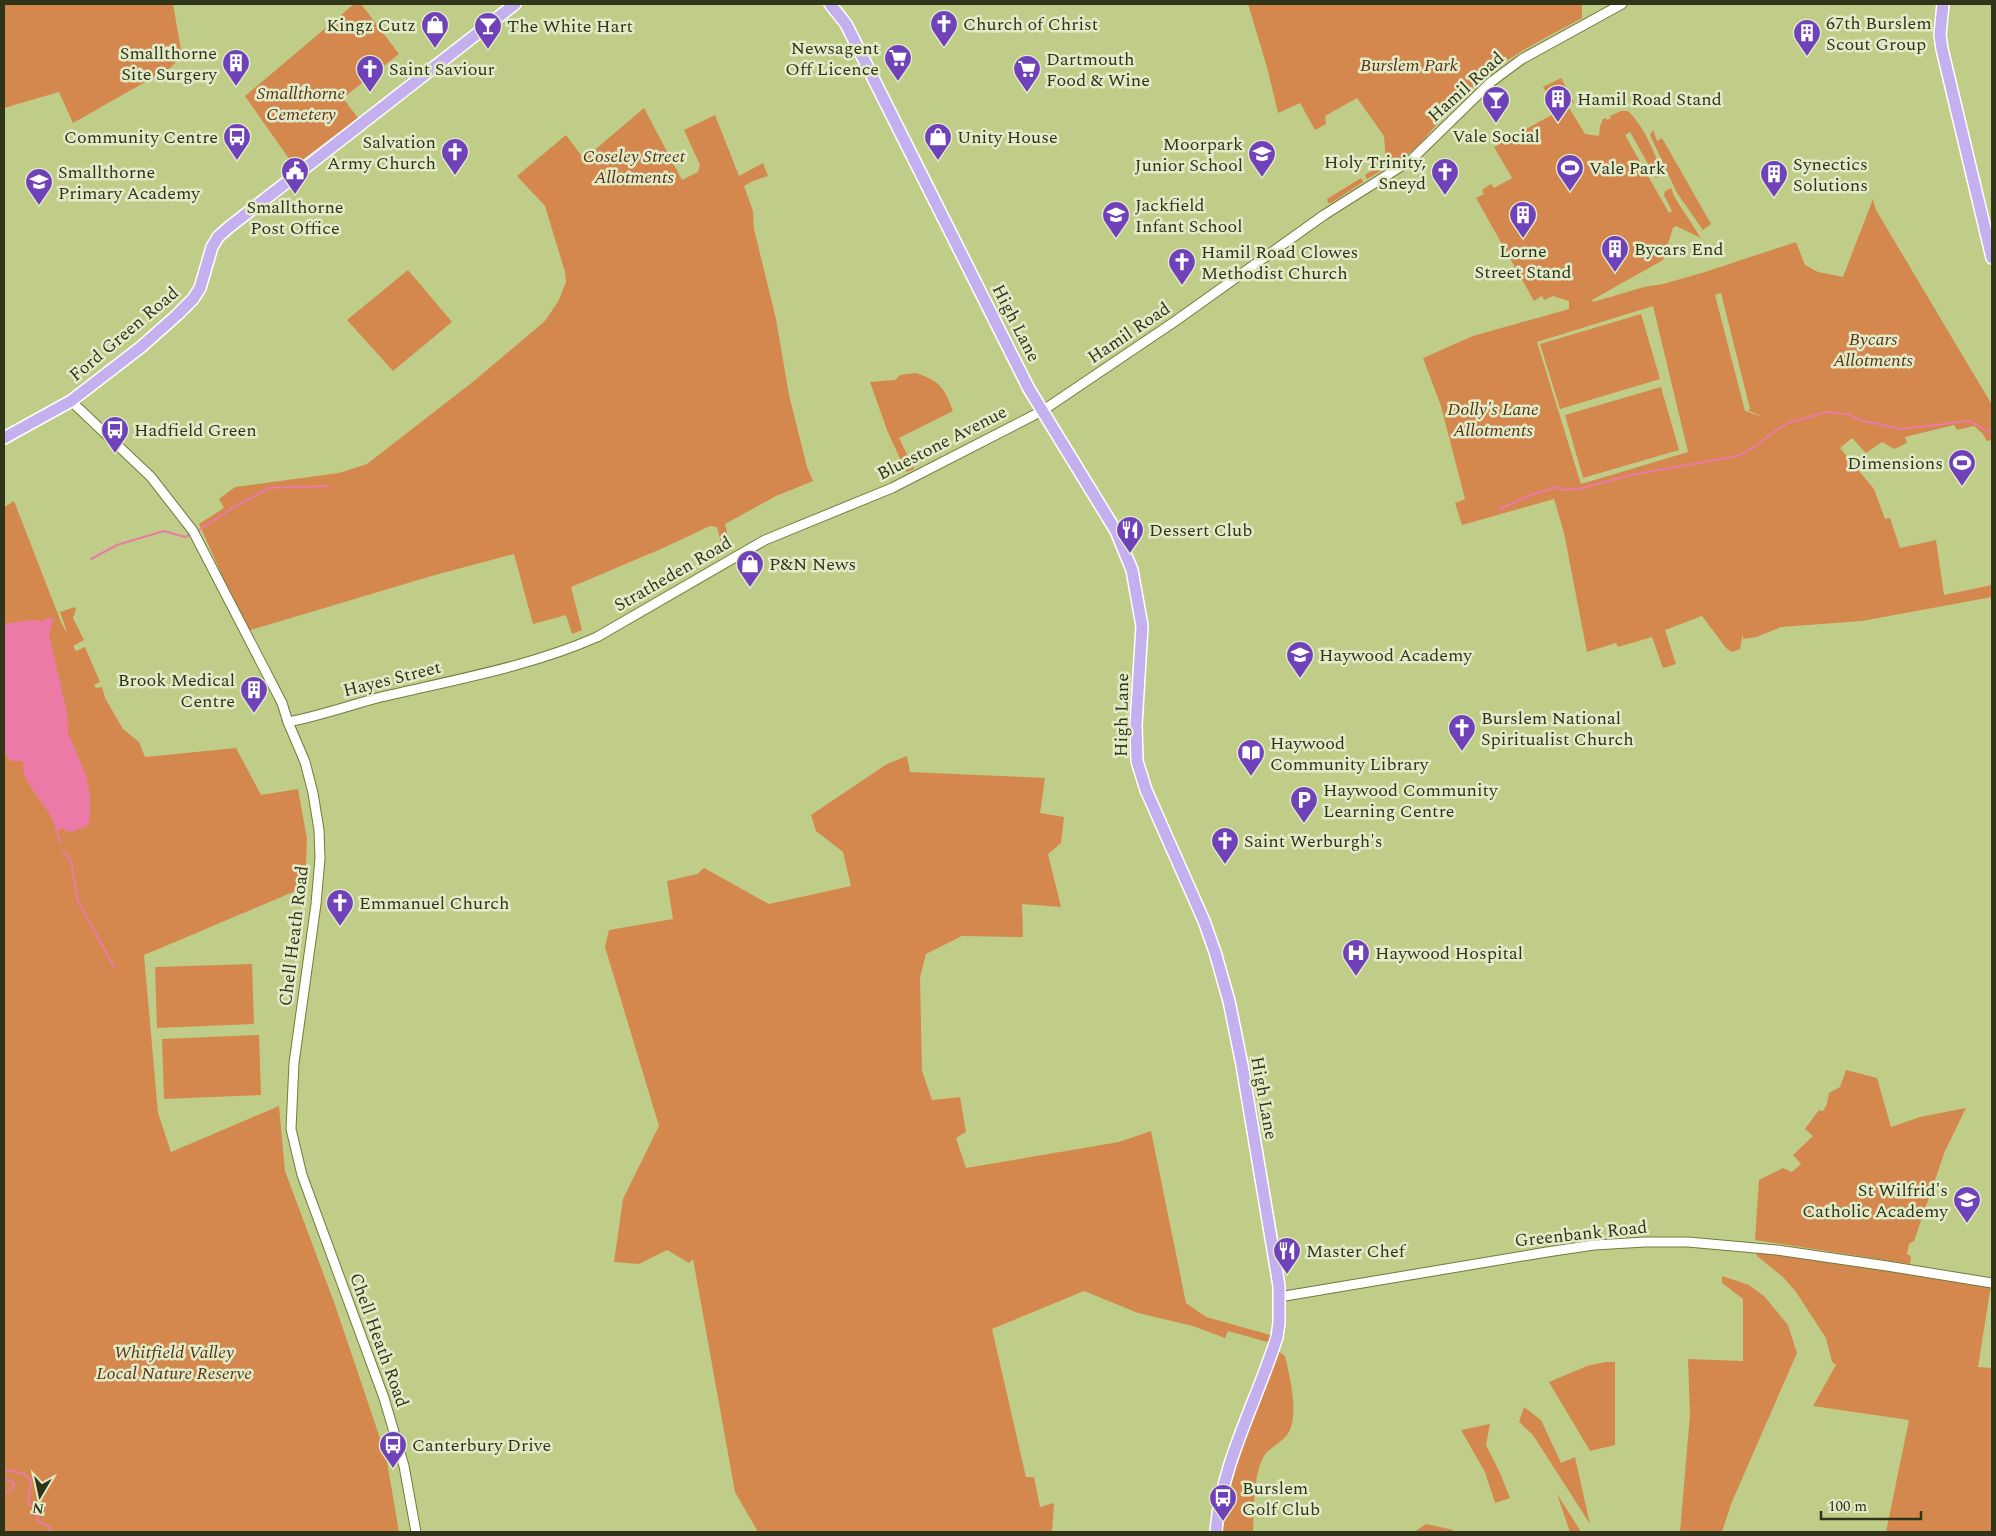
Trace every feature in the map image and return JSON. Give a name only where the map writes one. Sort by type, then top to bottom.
[{"type":"main road","name":"Ford Green Road","points":[[4,438],[71,401],[141,347],[193,299],[200,288],[212,247],[218,237],[515,4]]},
{"type":"main road","name":"High Lane","points":[[830,4],[846,24],[1042,411],[1116,531],[1132,570],[1142,626],[1136,725],[1137,761],[1146,790],[1204,921],[1229,1001],[1242,1065],[1280,1298],[1279,1323],[1274,1348],[1224,1484],[1216,1532]]},
{"type":"main road","points":[[1944,4],[1940,35],[1942,49],[1992,258]]},
{"type":"street","name":"Hamil Road","points":[[1042,411],[1174,322],[1324,216],[1411,160],[1491,82],[1522,60],[1622,4]]},
{"type":"street","name":"Chell Heath Road","points":[[71,401],[151,477],[195,533],[282,703],[288,722],[306,762],[319,830],[320,858],[316,904],[294,1063],[291,1129],[302,1175],[389,1415],[404,1466],[416,1532]]},
{"type":"street","name":"Bluestone Avenue","points":[[857,503],[927,471],[1042,411]]},
{"type":"street","name":"Stratheden Road","points":[[504,668],[598,637],[765,540],[857,503]]},
{"type":"street","name":"Hayes Street","points":[[288,722],[352,704],[504,668]]},
{"type":"street","name":"Greenbank Road","points":[[1280,1298],[1575,1248],[1645,1242],[1688,1242],[1737,1246],[1887,1266],[1992,1283]]},
{"type":"green space","points":[[4,4],[173,4],[182,56],[170,68],[73,123],[59,92],[4,108]]},
{"type":"green space","name":"Smallthorne Cemetery","points":[[354,4],[361,4],[399,54],[343,98],[358,118],[294,166],[245,96]]},
{"type":"green space","name":"Burslem Park","points":[[1248,4],[1582,4],[1582,18],[1499,66],[1463,97],[1416,148],[1402,158],[1386,162],[1384,136],[1357,98],[1325,116],[1326,124],[1315,130],[1300,103],[1278,113],[1267,67]]},
{"type":"green space","points":[[1561,78],[1574,102],[1568,106],[1585,134],[1599,136],[1603,119],[1606,118],[1607,120],[1611,118],[1610,116],[1621,111],[1628,111],[1644,132],[1663,174],[1656,178],[1630,132],[1625,135],[1669,213],[1672,211],[1664,195],[1665,191],[1671,188],[1675,198],[1701,238],[1676,226],[1673,228],[1663,260],[1592,300],[1593,302],[1705,272],[1796,242],[1805,265],[1818,272],[1843,277],[1873,199],[1876,210],[1992,405],[1992,440],[1987,441],[1974,426],[1957,430],[1954,425],[1905,437],[1907,443],[1894,449],[1882,442],[1866,453],[1852,438],[1840,448],[1874,489],[1885,519],[1890,518],[1900,548],[1936,540],[1944,595],[1992,585],[1992,597],[1862,621],[1781,627],[1756,637],[1743,639],[1743,633],[1740,649],[1732,652],[1726,648],[1702,616],[1665,630],[1676,664],[1663,668],[1652,637],[1618,647],[1616,643],[1587,652],[1564,533],[1554,499],[1462,525],[1455,503],[1465,499],[1441,406],[1423,358],[1473,336],[1569,309],[1569,301],[1553,296],[1544,300],[1542,296],[1534,301],[1476,198],[1484,194],[1482,190],[1491,184],[1494,188],[1512,178],[1494,147],[1557,112],[1543,87]],"holes":[[[1721,293],[1750,409],[1747,410],[1764,417],[1745,411],[1715,295]],[[1653,306],[1688,452],[1581,484],[1537,342]]]},
{"type":"green space","name":"Coseley Street Allotments","points":[[644,108],[682,180],[698,172],[700,165],[684,130],[715,115],[739,176],[763,163],[768,176],[744,186],[753,211],[754,229],[776,319],[789,395],[807,467],[813,481],[776,496],[725,524],[730,545],[722,547],[717,527],[710,526],[571,587],[582,630],[572,634],[566,615],[533,624],[514,554],[435,575],[247,631],[199,524],[224,508],[219,499],[235,487],[339,473],[367,464],[474,381],[545,321],[559,300],[566,282],[565,272],[545,206],[517,176],[566,135],[584,159]]},
{"type":"green space","points":[[1653,130],[1657,141],[1662,138],[1711,224],[1703,230],[1677,193],[1650,135]]},
{"type":"green space","points":[[1386,162],[1384,169],[1367,179],[1365,175]]},
{"type":"green space","points":[[1361,178],[1363,182],[1331,203],[1328,203],[1327,199]]},
{"type":"green space","points":[[408,270],[452,322],[393,371],[347,320]]},
{"type":"green space","points":[[1641,314],[1660,379],[1560,409],[1540,344]]},
{"type":"green space","points":[[916,373],[931,379],[940,386],[947,396],[953,411],[899,438],[914,469],[906,472],[887,430],[870,382],[895,380],[900,375]]},
{"type":"green space","points":[[1661,387],[1679,450],[1583,478],[1565,415]]},
{"type":"green space","name":"Whitfield Valley Local Nature Reserve","points":[[14,501],[61,622],[68,635],[60,612],[75,607],[76,610],[73,618],[84,640],[73,646],[76,651],[85,647],[100,682],[94,685],[96,688],[102,687],[105,698],[123,729],[139,742],[145,757],[236,748],[261,795],[298,789],[307,839],[305,887],[144,955],[158,1113],[171,1152],[279,1106],[285,1171],[334,1302],[386,1456],[399,1532],[4,1532],[4,507]]},
{"type":"green space","points":[[907,756],[910,772],[1045,778],[1040,813],[1064,817],[1061,843],[1048,854],[1061,907],[1022,904],[1023,937],[962,936],[926,954],[920,977],[922,1071],[932,1100],[960,1097],[966,1132],[956,1138],[966,1168],[1119,1142],[1151,1131],[1186,1303],[1206,1317],[1277,1337],[1275,1344],[1228,1331],[1225,1338],[1193,1326],[1138,1313],[1084,1291],[992,1329],[1026,1477],[1034,1477],[1040,1507],[1054,1503],[1052,1532],[758,1532],[735,1492],[693,1259],[689,1263],[667,1250],[639,1264],[614,1262],[623,1199],[659,1126],[605,947],[609,930],[673,919],[667,881],[697,874],[704,868],[769,904],[851,886],[843,852],[816,831],[811,815],[887,764]]},
{"type":"green space","points":[[252,964],[254,1024],[157,1028],[155,967]]},
{"type":"green space","points":[[259,1035],[261,1095],[164,1099],[162,1039]]},
{"type":"green space","points":[[1846,1070],[1877,1078],[1891,1127],[1920,1117],[1966,1108],[1945,1151],[1914,1241],[1909,1244],[1907,1254],[1911,1256],[1910,1264],[1755,1240],[1759,1180],[1783,1168],[1792,1172],[1801,1164],[1793,1155],[1813,1136],[1805,1129],[1819,1110],[1823,1111],[1827,1104],[1829,1093],[1840,1087]]},
{"type":"green space","points":[[1754,1248],[1991,1285],[1978,1367],[1992,1368],[1992,1532],[1886,1532],[1909,1420],[1813,1406],[1836,1365],[1832,1362],[1826,1338],[1796,1292],[1784,1278],[1757,1256]]},
{"type":"green space","points":[[1722,1276],[1749,1285],[1764,1296],[1788,1325],[1797,1353],[1731,1504],[1722,1532],[1680,1532],[1690,1415],[1688,1359],[1743,1361],[1743,1299],[1722,1283]]},
{"type":"green space","points":[[1274,1348],[1285,1356],[1293,1397],[1291,1427],[1287,1435],[1266,1453],[1260,1464],[1255,1493],[1253,1532],[1216,1532],[1218,1516]]},
{"type":"green space","points":[[1615,1362],[1615,1445],[1590,1451],[1549,1382],[1587,1366]]},
{"type":"green space","points":[[1524,1407],[1541,1420],[1561,1463],[1575,1457],[1590,1524],[1533,1435],[1519,1422]]},
{"type":"green space","points":[[1490,1424],[1486,1445],[1510,1498],[1495,1503],[1485,1472],[1461,1430]]},
{"type":"green space","points":[[1557,1494],[1580,1530],[1580,1532],[1570,1532]]},
{"type":"green space","points":[[1426,1524],[1454,1530],[1450,1532],[1414,1532]]},
{"type":"shaded area","points":[[51,617],[53,620],[49,635],[67,712],[68,733],[86,775],[90,794],[90,819],[88,825],[69,832],[62,829],[57,831],[49,813],[27,781],[24,774],[24,762],[10,761],[4,750],[4,624],[30,620],[41,621]]},
{"type":"waterway","points":[[1499,509],[1531,495],[1558,487],[1562,490],[1578,489],[1631,475],[1738,456],[1753,448],[1788,423],[1826,412],[1847,414],[1863,421],[1901,429],[1967,421],[1992,433]]},
{"type":"waterway","points":[[196,532],[234,507],[269,488],[329,486]]},
{"type":"waterway","points":[[91,559],[117,545],[164,531],[185,537],[192,534]]},
{"type":"waterway","points":[[56,830],[61,843]]},
{"type":"waterway","points":[[63,850],[71,861],[78,901],[114,967]]},
{"type":"waterway","points":[[4,1470],[23,1473],[31,1481],[28,1503],[42,1509],[37,1516],[38,1521],[50,1527],[49,1532]]},
{"type":"waterway","points":[[4,1479],[13,1482],[14,1487],[4,1494]]},
{"type":"place","name":"Church of Christ","points":[[944,48]]},
{"type":"place","name":"Kingz Cutz","points":[[435,49]]},
{"type":"place","name":"The White Hart","points":[[488,50]]},
{"type":"place","name":"67th Burslem Scout Group","points":[[1807,57]]},
{"type":"place","name":"Newsagent Off Licence","points":[[898,82]]},
{"type":"place","name":"Smallthorne Site Surgery","points":[[236,87]]},
{"type":"place","name":"Saint Saviour","points":[[370,93]]},
{"type":"place","name":"Dartmouth Food & Wine","points":[[1027,93]]},
{"type":"place","name":"Hamil Road Stand","points":[[1558,123]]},
{"type":"place","name":"Vale Social","points":[[1496,124]]},
{"type":"place","name":"Community Centre","points":[[237,161]]},
{"type":"place","name":"Unity House","points":[[938,161]]},
{"type":"place","name":"Salvation Army Church","points":[[455,176]]},
{"type":"place","name":"Moorpark Junior School","points":[[1262,178]]},
{"type":"place","name":"Vale Park","points":[[1570,192]]},
{"type":"place","name":"Smallthorne Post Office","points":[[295,195]]},
{"type":"place","name":"Holy Trinity, Sneyd","points":[[1445,196]]},
{"type":"place","name":"Synectics Solutions","points":[[1774,198]]},
{"type":"place","name":"Smallthorne Primary Academy","points":[[39,206]]},
{"type":"place","name":"Jackfield Infant School","points":[[1116,239]]},
{"type":"place","name":"Lorne Street Stand","points":[[1523,239]]},
{"type":"place","name":"Bycars End","points":[[1615,273]]},
{"type":"place","name":"Hamil Road Clowes Methodist Church","points":[[1182,286]]},
{"type":"place","name":"Hadfield Green","points":[[115,454]]},
{"type":"place","name":"Dimensions","points":[[1962,487]]},
{"type":"place","name":"Dessert Club","points":[[1130,554]]},
{"type":"place","name":"P&N News","points":[[750,588]]},
{"type":"place","name":"Haywood Academy","points":[[1300,679]]},
{"type":"place","name":"Brook Medical Centre","points":[[254,714]]},
{"type":"place","name":"Burslem National Spiritualist Church","points":[[1462,752]]},
{"type":"place","name":"Haywood Community Library","points":[[1251,777]]},
{"type":"place","name":"Haywood Community Learning Centre","points":[[1304,824]]},
{"type":"place","name":"Saint Werburgh's","points":[[1225,865]]},
{"type":"place","name":"Emmanuel Church","points":[[340,927]]},
{"type":"place","name":"Haywood Hospital","points":[[1356,977]]},
{"type":"place","name":"St Wilfrid's Catholic Academy","points":[[1967,1224]]},
{"type":"place","name":"Master Chef","points":[[1287,1275]]},
{"type":"place","name":"Canterbury Drive","points":[[393,1469]]},
{"type":"place","name":"Burslem Golf Club","points":[[1223,1522]]},
{"type":"park label","name":"Bycars Allotments","points":[[1873,349]]},
{"type":"park label","name":"Dolly's Lane Allotments","points":[[1493,419]]}]
